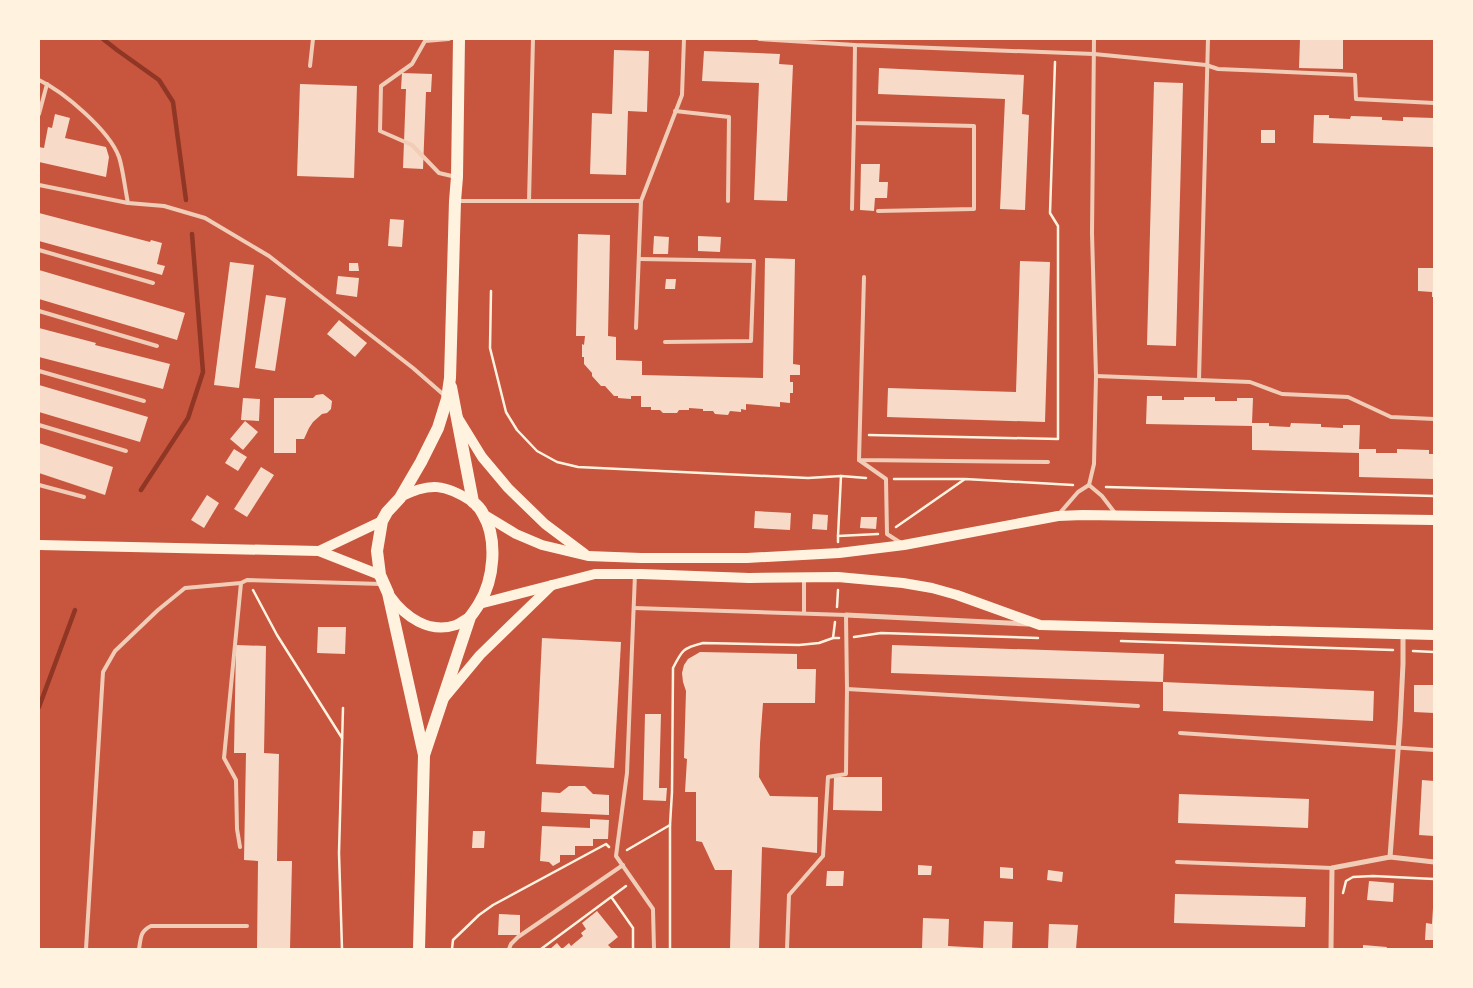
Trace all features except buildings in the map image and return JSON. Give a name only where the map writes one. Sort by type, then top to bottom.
[{"type":"main road","points":[[418,949],[424,755],[377,551],[382,522],[387,512],[400,498],[422,462],[438,428],[447,399],[450,378],[457,177],[459,39]]},
{"type":"main road","points":[[450,378],[474,502]]},
{"type":"main road","points":[[458,417],[482,457],[508,488],[546,524],[588,556]]},
{"type":"main road","points":[[400,498],[415,490],[430,486],[447,488],[474,502],[484,514],[516,534],[542,545],[588,556],[641,558],[747,558],[839,554],[904,545],[1058,516],[1434,520]]},
{"type":"main road","points":[[424,755],[470,617],[479,604],[488,581],[492,549],[490,532],[484,514]]},
{"type":"main road","points":[[319,551],[382,522]]},
{"type":"main road","points":[[39,545],[319,551],[384,584],[398,608],[412,619],[425,625],[435,628],[445,627],[458,624],[470,617]]},
{"type":"main road","points":[[638,574],[641,558]]},
{"type":"main road","points":[[479,604],[595,574],[749,578],[838,577],[903,583],[932,588],[957,594],[1040,625],[1434,634]]},
{"type":"main road","points":[[441,703],[480,655],[553,584]]},
{"type":"street","points":[[846,615],[1040,625]]},
{"type":"street","points":[[1390,857],[1402,690],[1404,633]]},
{"type":"street","points":[[1331,949],[1332,868],[1390,857],[1434,862]]},
{"type":"lane","points":[[310,66],[314,39]]},
{"type":"lane","points":[[449,39],[425,41],[412,64],[381,86],[380,131],[412,145],[439,173],[457,177]]},
{"type":"lane","points":[[529,201],[533,39]]},
{"type":"lane","points":[[636,328],[641,201],[682,95],[684,39]]},
{"type":"lane","points":[[759,39],[855,45],[1094,54],[1206,65],[1218,69],[1355,75],[1356,99],[1434,103]]},
{"type":"lane","points":[[1058,516],[1078,492],[1089,485],[1094,464],[1096,376],[1092,232],[1094,39]]},
{"type":"lane","points":[[1199,380],[1208,39]]},
{"type":"lane","points":[[852,209],[855,45]]},
{"type":"lane","points":[[39,80],[72,102],[106,136],[119,157],[128,203]]},
{"type":"lane","points":[[39,114],[47,84]]},
{"type":"lane","points":[[675,112],[729,117],[728,202]]},
{"type":"lane","points":[[854,124],[974,126],[974,209],[878,211]]},
{"type":"lane","points":[[39,185],[128,203],[164,206],[204,218],[269,256],[413,368],[447,399]]},
{"type":"lane","points":[[455,201],[641,201]]},
{"type":"lane","points":[[39,250],[153,283]]},
{"type":"lane","points":[[639,259],[754,261],[751,341],[665,342]]},
{"type":"lane","points":[[859,460],[864,277]]},
{"type":"lane","points":[[39,311],[157,346]]},
{"type":"lane","points":[[39,371],[144,401]]},
{"type":"lane","points":[[1096,376],[1250,382],[1282,394],[1348,397],[1391,417],[1434,419]]},
{"type":"lane","points":[[39,426],[126,451]]},
{"type":"lane","points":[[859,460],[1048,462]]},
{"type":"lane","points":[[859,460],[886,479],[887,534],[904,545]]},
{"type":"lane","points":[[39,485],[84,497]]},
{"type":"lane","points":[[1089,485],[1102,496],[1117,516]]},
{"type":"lane","points":[[638,574],[634,608],[627,773],[616,856],[653,909],[654,949]]},
{"type":"lane","points":[[804,577],[804,614]]},
{"type":"lane","points":[[86,949],[103,672],[115,651],[158,610],[185,588],[240,583],[247,580],[384,584]]},
{"type":"lane","points":[[240,583],[224,758],[236,780],[237,829],[240,847]]},
{"type":"lane","points":[[634,608],[846,615],[846,774],[828,777],[824,856],[789,895],[786,949]]},
{"type":"lane","points":[[847,689],[1138,706]]},
{"type":"lane","points":[[1180,733],[1434,750]]},
{"type":"lane","points":[[1176,862],[1332,868]]},
{"type":"lane","points":[[509,949],[518,937],[623,865]]},
{"type":"lane","points":[[139,949],[145,929],[151,926],[247,926]]},
{"type":"path","points":[[860,435],[1058,439],[1058,226],[1050,213],[1056,53]]},
{"type":"path","points":[[490,291],[490,348],[506,412],[517,430],[537,451],[557,462],[578,467],[808,478],[841,476],[886,479],[965,479]]},
{"type":"path","points":[[838,536],[841,476]]},
{"type":"path","points":[[240,583],[254,590],[277,635],[342,739]]},
{"type":"path","points":[[342,949],[339,853],[343,708]]},
{"type":"path","points":[[452,949],[453,940],[492,905],[606,844],[616,856],[670,825]]},
{"type":"path","points":[[1343,897],[1343,888],[1346,881],[1353,877],[1434,879]]},
{"type":"path","points":[[541,949],[633,880]]},
{"type":"path","points":[[612,897],[634,928],[633,949]]},
{"type":"waterway","points":[[103,39],[159,80],[173,102],[186,200]]},
{"type":"waterway","points":[[141,490],[188,418],[203,372],[192,234]]},
{"type":"waterway","points":[[39,707],[75,610]]}]
